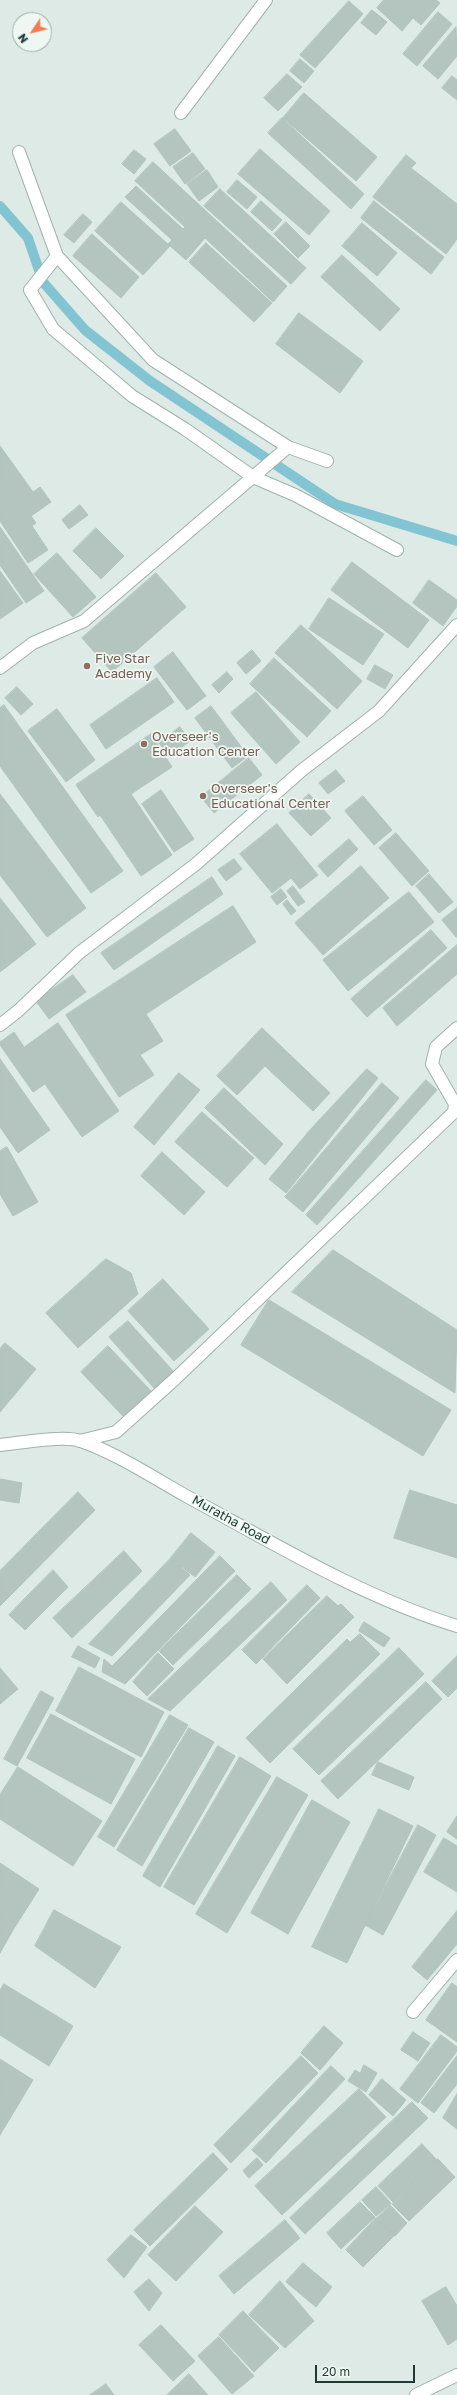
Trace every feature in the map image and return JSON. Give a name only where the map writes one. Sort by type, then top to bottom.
[{"type":"street","points":[[181,113],[266,0]]},
{"type":"street","points":[[18,152],[57,256],[153,360],[288,447],[327,460]]},
{"type":"street","points":[[57,256],[30,290],[53,329],[132,396],[257,474],[397,550]]},
{"type":"street","points":[[0,668],[33,643],[84,621],[288,447]]},
{"type":"street","points":[[0,1025],[18,1011],[79,953],[196,864],[301,771],[379,711],[457,625]]},
{"type":"street","points":[[80,1440],[116,1432],[175,1379],[454,1112],[455,1104],[432,1064],[436,1047],[457,1028]]},
{"type":"street","name":"Muratha Road","points":[[0,1445],[35,1440],[80,1440],[126,1462],[320,1569],[416,1614],[457,1626]]},
{"type":"street","points":[[413,2012],[457,1960]]},
{"type":"street","points":[[416,2395],[457,2375]]},
{"type":"building","points":[[384,0],[436,0],[440,3],[421,25],[413,18],[402,31],[377,8]]},
{"type":"building","points":[[349,1],[363,14],[315,68],[300,55]]},
{"type":"building","points":[[372,10],[387,22],[376,35],[361,23]]},
{"type":"building","points":[[438,12],[452,24],[417,66],[403,54]]},
{"type":"building","points":[[456,27],[457,56],[438,79],[423,66]]},
{"type":"building","points":[[300,59],[314,71],[304,83],[290,71]]},
{"type":"building","points":[[287,74],[302,87],[278,111],[264,98]]},
{"type":"building","points":[[452,76],[457,80],[457,100],[442,88]]},
{"type":"building","points":[[304,93],[377,157],[356,181],[283,118]]},
{"type":"building","points":[[282,118],[364,194],[351,209],[268,133]]},
{"type":"building","points":[[175,129],[191,151],[170,166],[154,144]]},
{"type":"building","points":[[260,149],[330,211],[309,235],[238,174]]},
{"type":"building","points":[[134,150],[146,159],[134,174],[122,164]]},
{"type":"building","points":[[193,153],[205,169],[185,184],[173,167]]},
{"type":"building","points":[[406,155],[416,163],[411,168],[457,204],[457,239],[446,254],[373,197]]},
{"type":"building","points":[[153,162],[287,286],[273,302],[205,238],[186,260],[168,244],[172,240],[125,197],[136,186],[183,229],[185,227],[135,181]]},
{"type":"building","points":[[207,170],[218,187],[199,201],[187,184]]},
{"type":"building","points":[[237,180],[257,197],[247,209],[227,192]]},
{"type":"building","points":[[220,189],[306,268],[291,284],[204,206]]},
{"type":"building","points":[[261,201],[282,220],[272,231],[251,212]]},
{"type":"building","points":[[374,201],[444,257],[431,274],[361,218]]},
{"type":"building","points":[[121,202],[170,246],[143,275],[95,231]]},
{"type":"building","points":[[83,214],[92,222],[74,243],[64,235]]},
{"type":"building","points":[[286,222],[310,246],[298,258],[274,234]]},
{"type":"building","points":[[362,223],[397,253],[377,276],[342,246]]},
{"type":"building","points":[[92,234],[139,277],[121,298],[73,256]]},
{"type":"building","points":[[206,243],[272,303],[254,322],[189,262]]},
{"type":"building","points":[[342,255],[400,309],[380,331],[321,277]]},
{"type":"building","points":[[299,313],[363,361],[340,393],[276,344]]},
{"type":"building","points":[[0,446],[33,492],[40,487],[51,502],[31,516],[36,523],[32,526],[48,550],[28,563],[0,521]]},
{"type":"building","points":[[80,505],[88,515],[69,529],[62,520]]},
{"type":"building","points":[[0,527],[44,591],[26,603],[0,565]]},
{"type":"building","points":[[96,528],[124,556],[101,579],[73,551]]},
{"type":"building","points":[[57,553],[96,597],[73,617],[34,574]]},
{"type":"building","points":[[352,562],[429,620],[408,648],[331,590]]},
{"type":"building","points":[[0,571],[23,603],[0,619]]},
{"type":"building","points":[[156,573],[186,607],[112,672],[82,638]]},
{"type":"building","points":[[429,580],[457,600],[457,606],[443,626],[413,603]]},
{"type":"building","points":[[329,598],[384,634],[363,665],[309,629]]},
{"type":"building","points":[[301,625],[362,681],[337,709],[275,653]]},
{"type":"building","points":[[252,650],[261,661],[246,674],[237,663]]},
{"type":"building","points":[[173,652],[206,696],[187,710],[154,667]]},
{"type":"building","points":[[274,658],[331,711],[307,737],[250,684]]},
{"type":"building","points":[[375,665],[393,675],[385,689],[367,679]]},
{"type":"building","points":[[227,672],[233,679],[219,693],[212,685]]},
{"type":"building","points":[[157,678],[174,702],[106,749],[90,725]]},
{"type":"building","points":[[17,687],[33,704],[21,715],[5,698]]},
{"type":"building","points":[[256,692],[300,742],[276,764],[231,713]]},
{"type":"building","points":[[4,705],[123,871],[91,893],[0,766],[0,708]]},
{"type":"building","points":[[211,706],[248,756],[232,768],[195,718]]},
{"type":"building","points":[[57,709],[95,760],[66,782],[28,731]]},
{"type":"building","points":[[180,727],[190,741],[169,756],[159,743]]},
{"type":"building","points":[[151,734],[172,767],[131,794],[172,855],[141,876],[100,815],[98,817],[76,785]]},
{"type":"building","points":[[249,758],[262,775],[214,813],[201,797]]},
{"type":"building","points":[[336,770],[345,781],[328,794],[319,783]]},
{"type":"building","points":[[161,790],[194,839],[174,852],[142,804]]},
{"type":"building","points":[[0,794],[86,908],[47,937],[0,875]]},
{"type":"building","points":[[309,794],[331,818],[311,836],[289,813]]},
{"type":"building","points":[[363,796],[392,830],[374,845],[345,811]]},
{"type":"building","points":[[277,824],[318,875],[300,889],[291,878],[272,893],[240,854]]},
{"type":"building","points":[[396,833],[429,871],[412,886],[379,848]]},
{"type":"building","points":[[349,839],[358,849],[328,877],[318,866]]},
{"type":"building","points":[[234,859],[242,869],[226,881],[218,870]]},
{"type":"building","points":[[361,866],[389,898],[323,955],[295,923]]},
{"type":"building","points":[[429,874],[453,902],[439,913],[416,886]]},
{"type":"building","points":[[212,877],[223,894],[114,970],[101,953]]},
{"type":"building","points":[[293,886],[305,902],[298,906],[287,891]]},
{"type":"building","points":[[281,889],[287,897],[277,905],[271,897]]},
{"type":"building","points":[[409,892],[434,922],[348,991],[323,960]]},
{"type":"building","points":[[0,898],[36,944],[0,972]]},
{"type":"building","points":[[287,900],[296,911],[291,915],[283,904]]},
{"type":"building","points":[[233,906],[256,942],[146,1014],[163,1041],[140,1055],[154,1075],[119,1097],[66,1015]]},
{"type":"building","points":[[457,908],[457,937],[456,937],[442,920]]},
{"type":"building","points":[[431,930],[447,948],[367,1017],[351,999]]},
{"type":"building","points":[[457,945],[457,974],[397,1026],[383,1008]]},
{"type":"building","points":[[73,975],[86,992],[49,1019],[36,1001]]},
{"type":"building","points":[[58,1023],[119,1111],[82,1137],[45,1084],[33,1092],[0,1045],[0,1042],[14,1032],[24,1047]]},
{"type":"building","points":[[262,1028],[330,1093],[313,1111],[265,1066],[237,1095],[217,1076]]},
{"type":"building","points":[[0,1059],[50,1130],[18,1153],[0,1127]]},
{"type":"building","points":[[367,1069],[378,1078],[286,1193],[269,1179],[310,1130]]},
{"type":"building","points":[[179,1073],[200,1090],[154,1145],[134,1127]]},
{"type":"building","points":[[426,1080],[437,1090],[317,1225],[306,1215]]},
{"type":"building","points":[[382,1083],[399,1098],[303,1212],[285,1197]]},
{"type":"building","points":[[224,1088],[283,1144],[265,1165],[205,1108]]},
{"type":"building","points":[[202,1112],[254,1158],[227,1187],[175,1142]]},
{"type":"building","points":[[7,1147],[38,1202],[13,1216],[0,1194],[0,1151]]},
{"type":"building","points":[[162,1152],[205,1192],[184,1215],[141,1176]]},
{"type":"building","points":[[333,1250],[457,1330],[455,1393],[292,1292]]},
{"type":"building","points":[[106,1259],[131,1273],[138,1294],[78,1348],[46,1313]]},
{"type":"building","points":[[163,1279],[209,1329],[174,1361],[128,1311]]},
{"type":"building","points":[[269,1300],[451,1410],[423,1456],[241,1345]]},
{"type":"building","points":[[128,1321],[174,1372],[155,1389],[109,1337]]},
{"type":"building","points":[[5,1343],[36,1369],[0,1412],[0,1349]]},
{"type":"building","points":[[108,1346],[151,1391],[123,1416],[81,1372]]},
{"type":"building","points":[[0,1479],[22,1483],[19,1503],[0,1500]]},
{"type":"building","points":[[410,1490],[457,1505],[457,1558],[394,1538]]},
{"type":"building","points":[[78,1492],[95,1510],[0,1606],[0,1571]]},
{"type":"building","points":[[191,1533],[215,1552],[195,1577],[171,1558]]},
{"type":"building","points":[[124,1551],[142,1571],[72,1638],[53,1618]]},
{"type":"building","points":[[220,1556],[235,1571],[125,1684],[102,1672],[104,1659],[112,1666]]},
{"type":"building","points":[[171,1558],[190,1575],[112,1656],[89,1644]]},
{"type":"building","points":[[53,1570],[68,1587],[25,1630],[9,1615]]},
{"type":"building","points":[[237,1575],[251,1589],[173,1665],[159,1651]]},
{"type":"building","points":[[271,1582],[287,1600],[170,1711],[148,1699]]},
{"type":"building","points":[[307,1585],[320,1598],[256,1664],[242,1650]]},
{"type":"building","points":[[327,1596],[338,1606],[341,1604],[354,1617],[287,1684],[263,1659]]},
{"type":"building","points":[[364,1622],[390,1638],[384,1647],[359,1631]]},
{"type":"building","points":[[360,1634],[380,1654],[270,1763],[246,1738],[347,1639],[350,1642]]},
{"type":"building","points":[[78,1646],[100,1658],[95,1668],[72,1657]]},
{"type":"building","points":[[399,1648],[424,1674],[319,1775],[293,1749]]},
{"type":"building","points":[[158,1653],[174,1669],[147,1696],[133,1682]]},
{"type":"building","points":[[457,1656],[457,1688],[448,1697],[432,1681]]},
{"type":"building","points":[[79,1667],[164,1712],[141,1757],[56,1711]]},
{"type":"building","points":[[0,1668],[18,1689],[0,1704]]},
{"type":"building","points":[[426,1682],[442,1699],[338,1799],[321,1781]]},
{"type":"building","points":[[41,1691],[54,1698],[17,1766],[4,1759]]},
{"type":"building","points":[[51,1714],[135,1759],[111,1804],[27,1758]]},
{"type":"building","points":[[170,1715],[188,1725],[114,1847],[98,1837]]},
{"type":"building","points":[[189,1728],[214,1742],[142,1866],[117,1850]]},
{"type":"building","points":[[218,1746],[235,1756],[160,1887],[143,1876]]},
{"type":"building","points":[[240,1757],[271,1776],[194,1905],[164,1887]]},
{"type":"building","points":[[378,1762],[414,1777],[409,1790],[372,1775]]},
{"type":"building","points":[[18,1767],[102,1821],[73,1866],[0,1819],[0,1795]]},
{"type":"building","points":[[277,1777],[308,1795],[227,1933],[196,1914]]},
{"type":"building","points":[[312,1800],[350,1822],[288,1934],[251,1913]]},
{"type":"building","points":[[379,1809],[413,1826],[347,1963],[312,1947]]},
{"type":"building","points":[[457,1816],[457,1839],[447,1832]]},
{"type":"building","points":[[418,1825],[436,1835],[383,1935],[365,1925]]},
{"type":"building","points":[[444,1838],[457,1846],[457,1892],[424,1872]]},
{"type":"building","points":[[0,1863],[39,1889],[13,1930],[0,1920]]},
{"type":"building","points":[[54,1910],[121,1947],[95,1988],[35,1946]]},
{"type":"building","points":[[457,1911],[457,1944],[427,1980],[412,1967]]},
{"type":"building","points":[[0,1921],[13,1930],[0,1953]]},
{"type":"building","points":[[452,1983],[457,1987],[457,2042],[426,2020]]},
{"type":"building","points":[[4,1984],[73,2026],[49,2066],[0,2035],[0,1991]]},
{"type":"building","points":[[324,2026],[343,2043],[320,2070],[301,2053]]},
{"type":"building","points":[[413,2032],[430,2043],[418,2061],[401,2050]]},
{"type":"building","points":[[441,2035],[457,2047],[457,2051],[418,2103],[400,2089]]},
{"type":"building","points":[[301,2056],[318,2073],[231,2163],[214,2145]]},
{"type":"building","points":[[457,2056],[457,2084],[434,2113],[421,2103]]},
{"type":"building","points":[[0,2059],[33,2080],[0,2135]]},
{"type":"building","points":[[364,2065],[377,2073],[366,2092],[348,2081],[355,2070],[360,2073]]},
{"type":"building","points":[[331,2066],[345,2079],[266,2163],[252,2150]]},
{"type":"building","points":[[382,2079],[406,2100],[393,2116],[369,2095]]},
{"type":"building","points":[[359,2089],[386,2117],[282,2215],[255,2186]]},
{"type":"building","points":[[457,2094],[457,2129],[443,2118]]},
{"type":"building","points":[[412,2102],[428,2118],[305,2234],[290,2218]]},
{"type":"building","points":[[422,2144],[437,2160],[393,2202],[378,2186]]},
{"type":"building","points":[[213,2153],[228,2169],[150,2246],[134,2230]]},
{"type":"building","points":[[257,2158],[263,2165],[249,2178],[243,2171]]},
{"type":"building","points":[[438,2159],[455,2177],[409,2221],[392,2204]]},
{"type":"building","points":[[376,2187],[391,2203],[376,2216],[362,2200]]},
{"type":"building","points":[[360,2202],[375,2217],[341,2249],[327,2233]]},
{"type":"building","points":[[390,2205],[407,2223],[395,2236],[377,2218]]},
{"type":"building","points":[[195,2206],[223,2232],[176,2281],[148,2255]]},
{"type":"building","points":[[376,2218],[394,2236],[363,2267],[346,2250]]},
{"type":"building","points":[[285,2220],[300,2238],[234,2294],[219,2276]]},
{"type":"building","points":[[131,2235],[147,2247],[124,2278],[107,2260]]},
{"type":"building","points":[[303,2263],[332,2287],[316,2307],[286,2282]]},
{"type":"building","points":[[149,2279],[162,2293],[149,2311],[134,2292]]},
{"type":"building","points":[[280,2281],[314,2321],[285,2348],[249,2315]]},
{"type":"building","points":[[446,2287],[457,2306],[457,2339],[448,2345],[422,2301]]},
{"type":"building","points":[[243,2311],[279,2348],[254,2372],[219,2335]]},
{"type":"building","points":[[161,2325],[195,2361],[173,2381],[139,2345]]},
{"type":"building","points":[[219,2337],[254,2376],[232,2394],[198,2356]]},
{"type":"building","points":[[189,2374],[208,2395],[167,2395]]},
{"type":"building","points":[[106,2384],[114,2395],[90,2395]]},
{"type":"waterway","points":[[0,206],[28,238],[43,282],[85,330],[150,381],[335,504],[457,541]]},
{"type":"place","name":"Five Star Academy","points":[[87,666]]},
{"type":"place","name":"Overseer's Education Center","points":[[144,744]]},
{"type":"place","name":"Overseer's Educational Center","points":[[203,796]]}]
